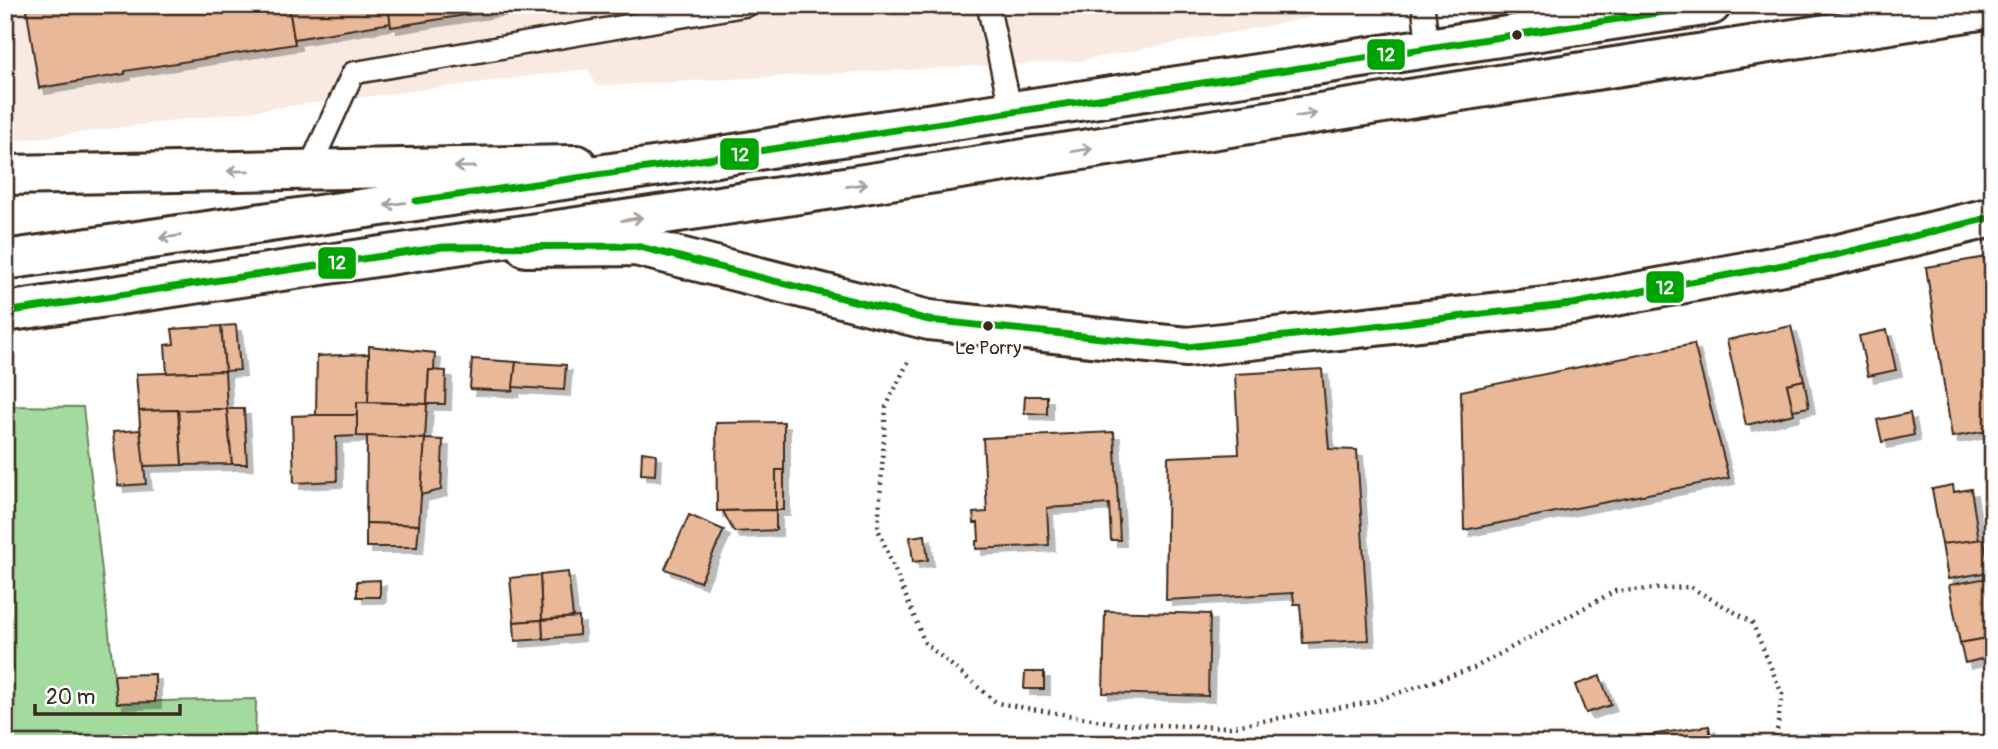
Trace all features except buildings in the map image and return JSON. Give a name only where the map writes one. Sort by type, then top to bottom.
[{"type":"main road","points":[[5,260],[681,163],[1710,5]]},
{"type":"main road","points":[[5,312],[1993,8]]},
{"type":"main road","points":[[5,174],[681,163]]},
{"type":"main road","points":[[443,247],[636,246],[929,320],[1187,347],[1572,304],[1831,256],[1993,217]]},
{"type":"lane","points":[[309,169],[353,73],[747,5]]},
{"type":"lane","points":[[988,5],[1011,111]]},
{"type":"lane","points":[[1423,5],[1428,48]]},
{"type":"path","points":[[929,320],[886,407],[878,529],[925,643],[997,703],[1120,724],[1229,727],[1371,702],[1474,667],[1615,591],[1690,587],[1752,622],[1782,694],[1775,744]]},
{"type":"shaded area","points":[[5,5],[1379,5],[1078,61],[596,86],[588,69],[5,142]]},
{"type":"green space","points":[[5,406],[83,407],[117,702],[256,699],[255,744],[5,744]]},
{"type":"transit line","name":"12","points":[[416,201],[681,163],[1709,5]]},
{"type":"transit line","name":"12","points":[[5,312],[443,247],[636,246],[929,320],[1187,347],[1572,304],[1831,256],[1993,217]]},
{"type":"place","name":"Le Porry","points":[[988,326]]}]
